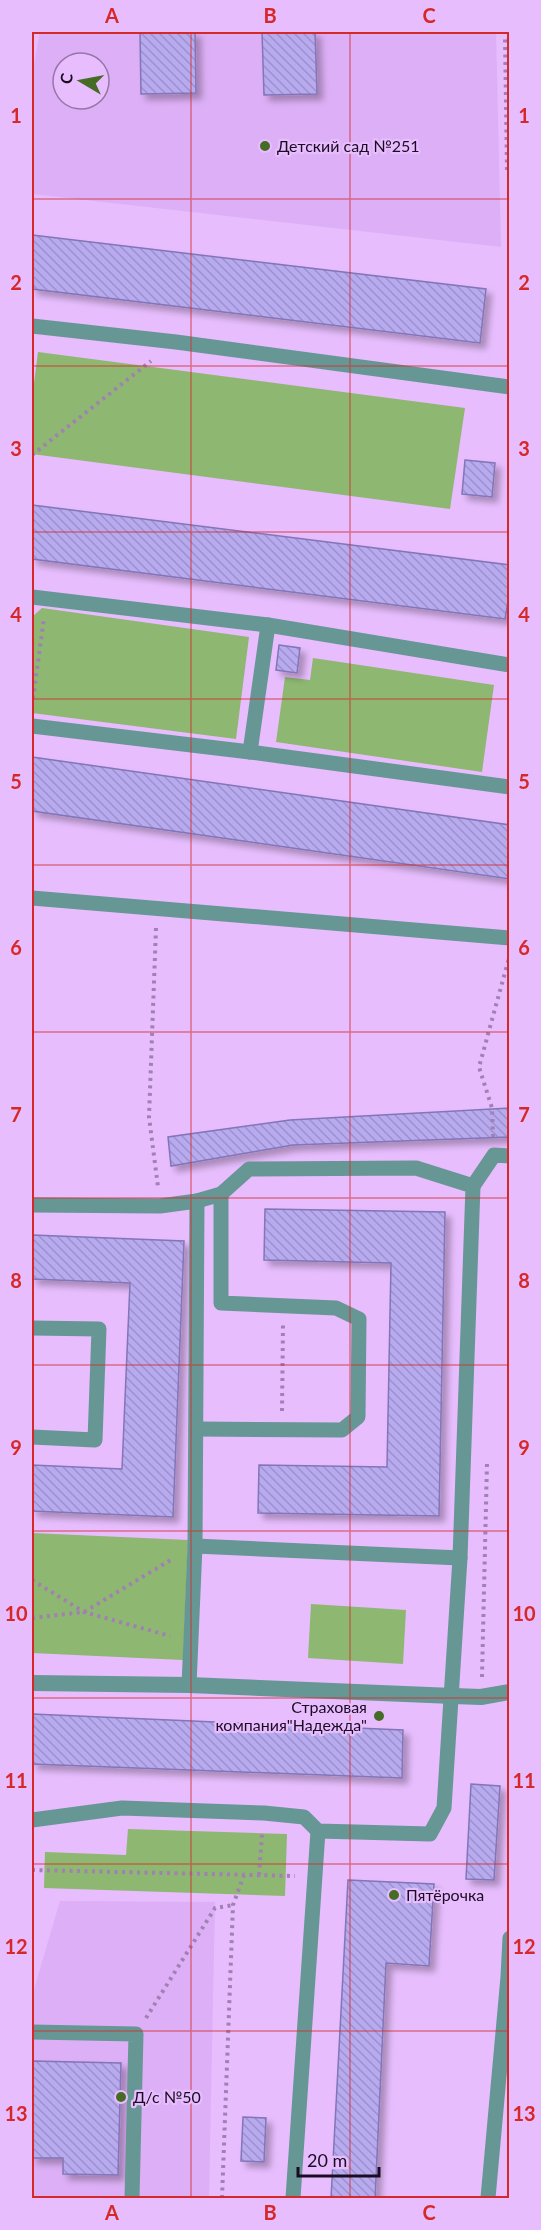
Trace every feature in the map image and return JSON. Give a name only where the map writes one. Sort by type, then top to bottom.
[{"type":"street","points":[[32,1683],[189,1685],[481,1697],[510,1692]]},
{"type":"lane","points":[[32,326],[176,342],[510,387]]},
{"type":"lane","points":[[39,598],[268,625],[510,665]]},
{"type":"lane","points":[[250,752],[268,625]]},
{"type":"lane","points":[[32,726],[250,752],[510,788]]},
{"type":"lane","points":[[32,898],[510,938]]},
{"type":"lane","points":[[32,1820],[122,1808],[304,1816],[318,1831],[430,1834],[444,1808],[453,1696],[460,1558],[472,1186],[494,1155],[510,1156]]},
{"type":"lane","points":[[32,1205],[160,1206],[197,1201],[221,1194],[249,1169],[417,1168],[472,1186]]},
{"type":"lane","points":[[196,1429],[342,1430],[358,1417],[359,1319],[336,1308],[221,1304],[221,1194]]},
{"type":"lane","points":[[189,1685],[195,1546],[197,1201]]},
{"type":"lane","points":[[32,1328],[99,1329],[95,1440],[32,1437]]},
{"type":"lane","points":[[195,1546],[460,1558]]},
{"type":"lane","points":[[293,2199],[318,1831]]},
{"type":"lane","points":[[488,2199],[509,1978],[510,1938]]},
{"type":"lane","points":[[32,2032],[136,2034],[132,2199]]},
{"type":"path","points":[[505,32],[507,37],[507,170]]},
{"type":"path","points":[[32,455],[176,342]]},
{"type":"path","points":[[32,709],[39,598]]},
{"type":"path","points":[[156,908],[149,1118],[160,1206]]},
{"type":"path","points":[[281,1429],[283,1305]]},
{"type":"path","points":[[32,1618],[84,1612],[195,1546]]},
{"type":"path","points":[[32,1580],[84,1612],[191,1642]]},
{"type":"path","points":[[259,1875],[264,1813]]},
{"type":"path","points":[[32,1870],[314,1876]]},
{"type":"path","points":[[222,2199],[233,1905],[244,1875]]},
{"type":"path","points":[[136,2034],[215,1908],[233,1905]]},
{"type":"shaded area","name":"Детский сад №251","points":[[40,32],[496,32],[501,247],[32,194],[32,75]]},
{"type":"shaded area","name":"Д/с №50","points":[[60,1901],[215,1902],[209,2198],[32,2198],[32,1996]]},
{"type":"green space","points":[[38,352],[465,408],[450,509],[32,454],[32,399]]},
{"type":"green space","points":[[42,608],[249,637],[236,739],[32,713],[32,617]]},
{"type":"green space","points":[[313,658],[494,685],[482,772],[276,742],[285,677],[310,680]]},
{"type":"green space","points":[[32,1533],[188,1540],[183,1660],[32,1653]]},
{"type":"green space","points":[[311,1604],[406,1610],[403,1664],[308,1658]]},
{"type":"green space","points":[[128,1829],[287,1834],[285,1896],[44,1888],[45,1852],[126,1855]]},
{"type":"building","points":[[140,32],[195,32],[196,93],[141,94]]},
{"type":"building","points":[[262,32],[315,32],[317,94],[264,95]]},
{"type":"building","points":[[32,235],[486,289],[480,343],[32,289]]},
{"type":"building","points":[[465,460],[495,463],[492,497],[462,494]]},
{"type":"building","points":[[32,505],[510,565],[510,589],[505,619],[32,559]]},
{"type":"building","points":[[279,645],[300,648],[297,673],[276,670]]},
{"type":"building","points":[[32,757],[510,825],[510,879],[32,811]]},
{"type":"building","points":[[510,1108],[510,1137],[293,1145],[171,1166],[168,1137],[290,1120]]},
{"type":"building","points":[[265,1209],[445,1212],[439,1516],[258,1513],[259,1465],[387,1467],[391,1263],[264,1260]]},
{"type":"building","points":[[32,1235],[184,1241],[173,1517],[32,1511],[32,1465],[122,1469],[130,1283],[32,1279]]},
{"type":"building","points":[[32,1714],[403,1730],[402,1778],[32,1764]]},
{"type":"building","points":[[471,1784],[500,1786],[494,1880],[466,1879]]},
{"type":"building","points":[[348,1880],[434,1884],[429,1966],[386,1963],[375,2199],[331,2199]]},
{"type":"building","points":[[32,2061],[121,2063],[118,2175],[63,2174],[63,2158],[32,2158]]},
{"type":"building","points":[[243,2117],[266,2118],[264,2162],[241,2161]]},
{"type":"place","name":"Детский сад №251","points":[[265,146]]},
{"type":"place","name":"Страховая компания\"Надежда\"","points":[[379,1716]]},
{"type":"place","name":"Пятёрочка","points":[[394,1895]]},
{"type":"place","name":"Д/с №50","points":[[121,2097]]}]
